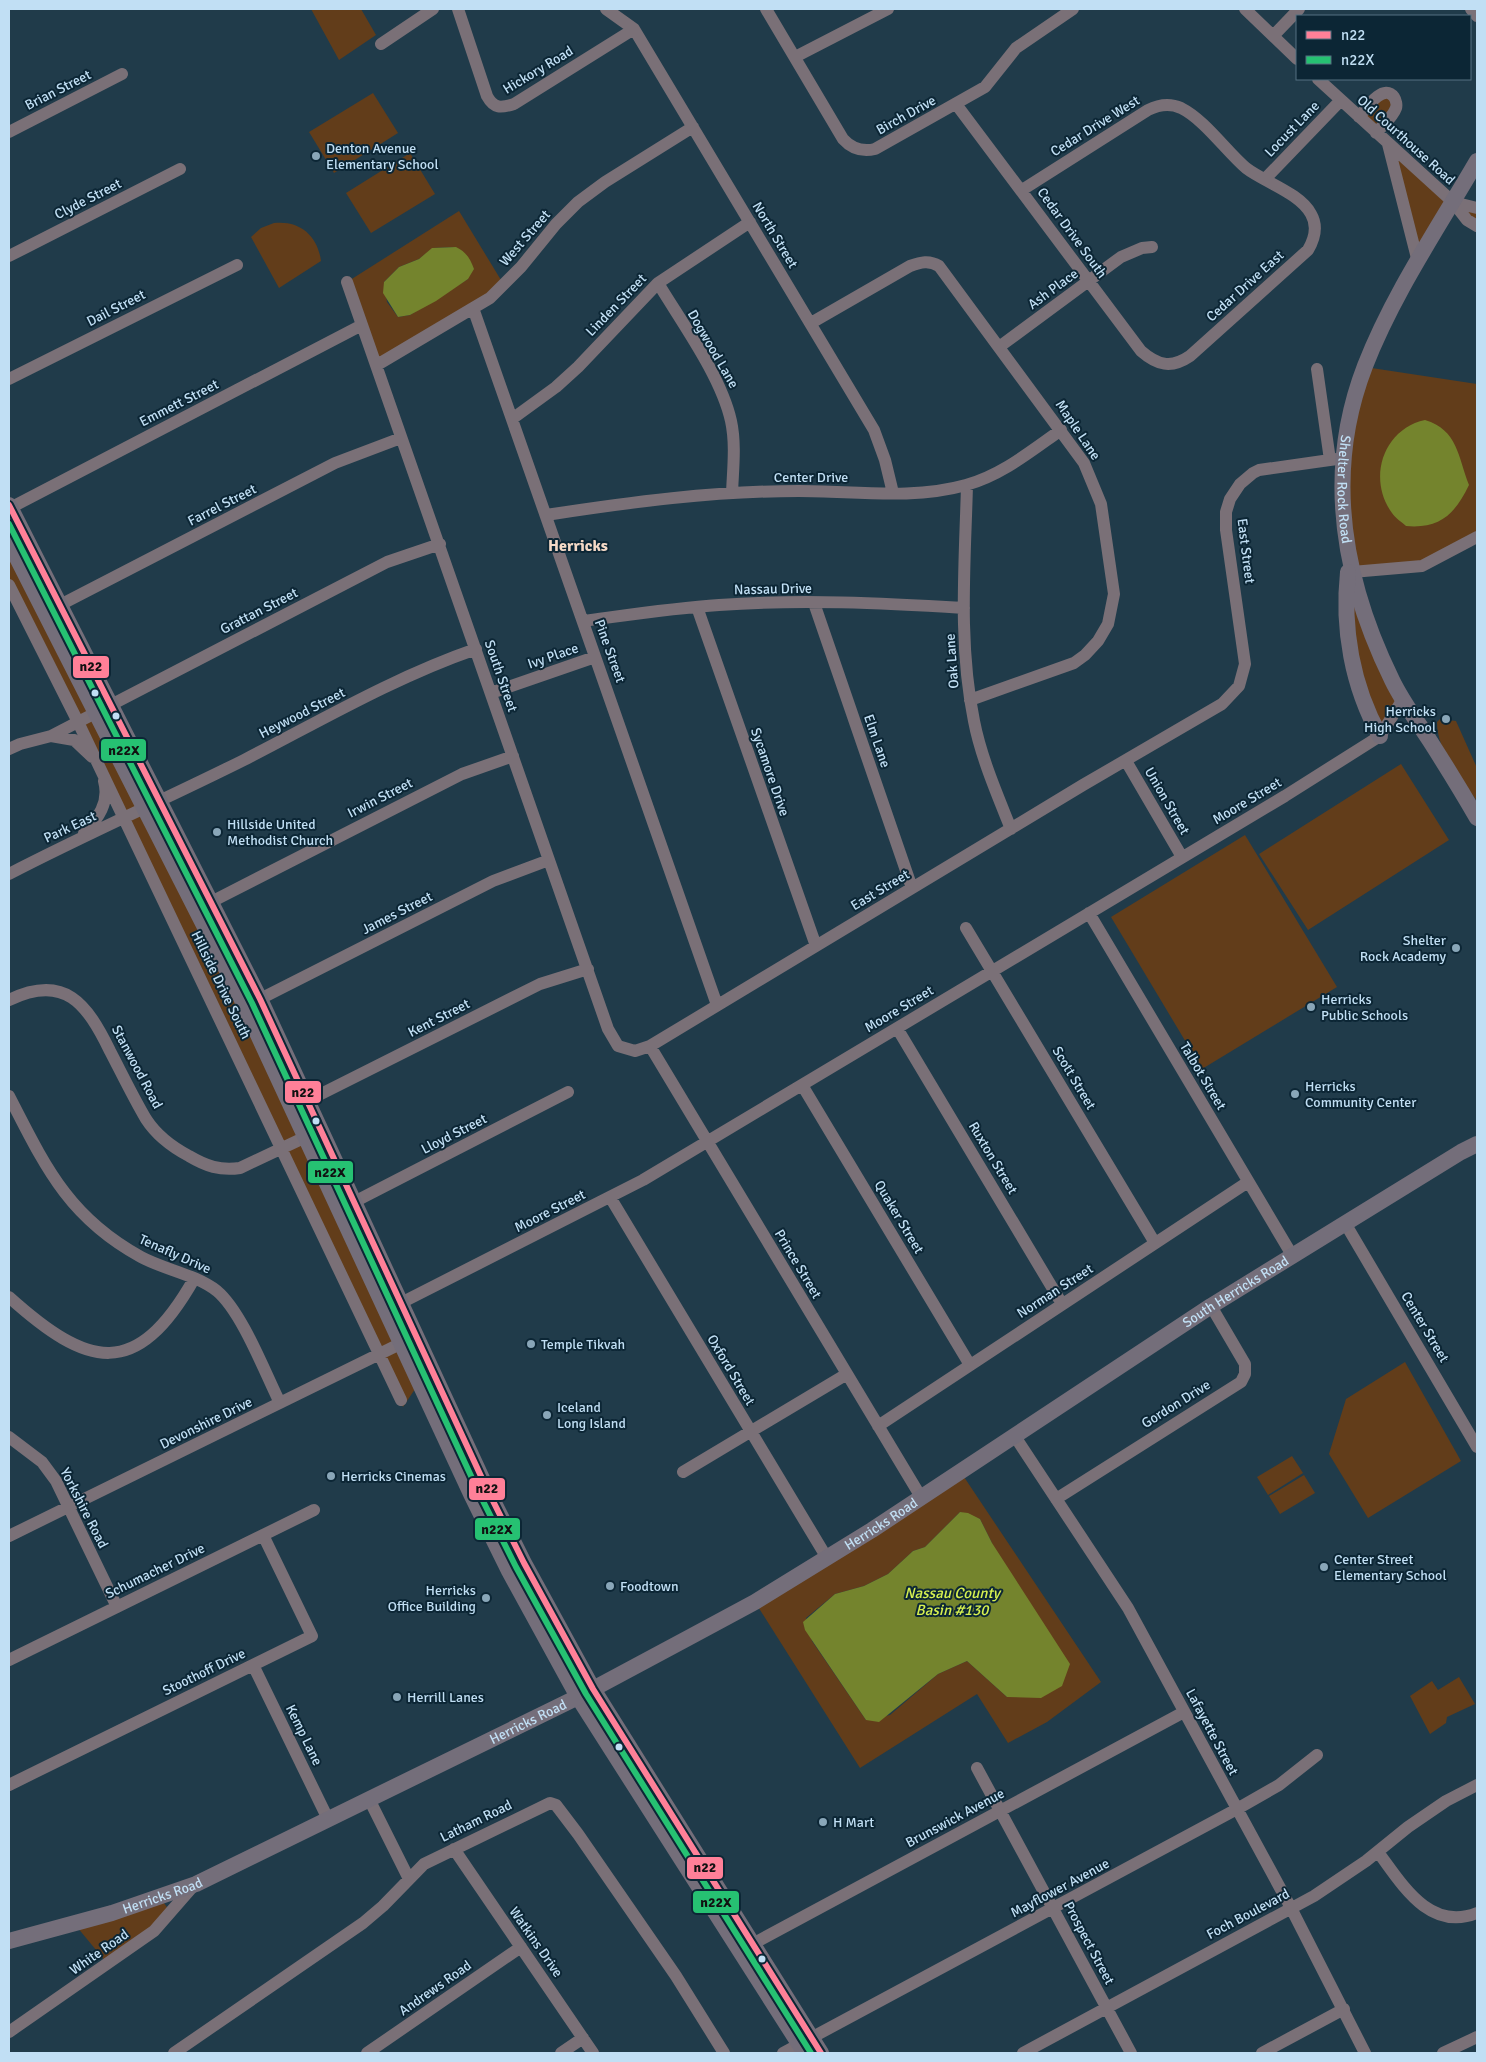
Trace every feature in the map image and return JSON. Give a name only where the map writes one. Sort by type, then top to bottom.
[{"type":"main road","name":"Shelter Rock Road","points":[[1477,161],[1393,305],[1365,367],[1350,424],[1337,459],[1350,567],[1379,651],[1403,699],[1477,818]]},
{"type":"main road","points":[[10,506],[260,999],[307,1101],[313,1133],[386,1310],[504,1562],[578,1697],[746,1947]]},
{"type":"main road","points":[[9,542],[240,996],[313,1133],[354,1202],[520,1554],[593,1689],[805,2045],[821,2053]]},
{"type":"main road","points":[[1350,567],[1346,589],[1347,632],[1356,681],[1362,701],[1380,736]]},
{"type":"main road","name":"South Herricks Road","points":[[1461,1152],[1477,1138]]},
{"type":"main road","name":"South Herricks Road","points":[[1014,1435],[1292,1255],[1477,1144]]},
{"type":"main road","name":"Herricks Road","points":[[9,1941],[112,1913],[196,1884],[578,1697],[755,1602],[827,1558],[1014,1435]]},
{"type":"street","points":[[381,44],[433,9]]},
{"type":"street","name":"Hickory Road","points":[[458,9],[487,96],[490,102],[499,108],[514,104],[634,29]]},
{"type":"street","name":"North Street","points":[[606,9],[634,29],[811,323],[874,430],[894,493]]},
{"type":"street","name":"Birch Drive","points":[[766,9],[843,139],[857,150],[866,151],[875,149],[985,87],[1016,48],[1073,9]]},
{"type":"street","points":[[795,57],[888,9]]},
{"type":"street","points":[[1244,9],[1296,58]]},
{"type":"street","points":[[1273,36],[1299,9]]},
{"type":"street","points":[[1471,9],[1477,16]]},
{"type":"street","name":"Brian Street","points":[[9,132],[122,74]]},
{"type":"street","name":"Old Courthouse Road","points":[[1319,80],[1453,202],[1467,220],[1477,226]]},
{"type":"street","points":[[1359,117],[1378,95],[1386,93],[1392,95],[1396,101],[1395,110],[1376,133]]},
{"type":"street","name":"Locust Lane","points":[[1265,179],[1341,100]]},
{"type":"street","name":"Cedar Drive South","points":[[956,104],[1141,351],[1153,361],[1174,365]]},
{"type":"street","name":"Cedar Drive West","points":[[1022,190],[1148,110],[1162,105],[1174,106],[1188,113],[1247,169],[1265,179]]},
{"type":"street","name":"West Street","points":[[377,366],[490,298],[504,285],[556,224],[578,202],[605,182],[693,127]]},
{"type":"street","points":[[1388,144],[1418,262]]},
{"type":"street","name":"Clyde Street","points":[[9,256],[180,169]]},
{"type":"street","name":"Cedar Drive East","points":[[1174,365],[1190,356],[1308,250],[1316,230],[1313,216],[1304,204],[1265,179]]},
{"type":"street","points":[[1453,202],[1477,208]]},
{"type":"street","name":"Linden Street","points":[[512,418],[556,387],[578,367],[658,283],[750,222]]},
{"type":"street","name":"Ash Place","points":[[999,347],[1121,257],[1142,248],[1152,247]]},
{"type":"street","name":"Maple Lane","points":[[811,323],[910,266],[928,262],[939,266],[1061,430],[1084,464],[1101,504],[1114,594],[1111,616],[1098,641],[1074,663],[970,700]]},
{"type":"street","name":"Dail Street","points":[[9,379],[237,265]]},
{"type":"street","name":"South Street","points":[[347,282],[615,1042],[625,1049],[635,1051],[650,1046]]},
{"type":"street","name":"Dogwood Lane","points":[[658,283],[712,373],[726,404],[733,441],[732,493]]},
{"type":"street","name":"Pine Street","points":[[473,308],[717,1005]]},
{"type":"street","name":"Emmett Street","points":[[10,506],[362,325]]},
{"type":"street","points":[[1317,369],[1337,459]]},
{"type":"street","name":"Center Drive","points":[[546,515],[630,502],[732,493],[894,493],[946,490],[967,485],[1003,470],[1061,430]]},
{"type":"street","name":"Farrel Street","points":[[60,606],[335,463],[401,438]]},
{"type":"street","name":"East Street","points":[[650,1046],[1222,704],[1233,695],[1243,675],[1245,664],[1226,530],[1226,512],[1230,499],[1240,484],[1259,470],[1337,459]]},
{"type":"street","name":"Oak Lane","points":[[967,485],[964,649],[970,700],[981,748],[1011,829]]},
{"type":"street","points":[[1350,567],[1422,566],[1477,537]]},
{"type":"street","name":"Grattan Street","points":[[51,736],[387,562],[440,544]]},
{"type":"street","name":"Hillside Drive South","points":[[9,585],[100,767],[401,1400]]},
{"type":"street","name":"Nassau Drive","points":[[583,621],[717,605],[814,603],[964,608]]},
{"type":"street","name":"Elm Lane","points":[[814,603],[912,888]]},
{"type":"street","name":"Sycamore Drive","points":[[697,607],[816,946]]},
{"type":"street","name":"Heywood Street","points":[[145,809],[419,671],[476,649]]},
{"type":"street","name":"Ivy Place","points":[[491,693],[595,657]]},
{"type":"street","name":"Moore Street","points":[[386,1310],[610,1197],[707,1142],[898,1028],[1366,746],[1380,736],[1403,699]]},
{"type":"street","points":[[9,749],[20,744],[51,736],[74,740],[87,750],[100,767],[106,789],[104,807],[94,823],[77,839]]},
{"type":"street","name":"Irwin Street","points":[[210,902],[462,774],[513,756]]},
{"type":"street","name":"Union Street","points":[[1126,761],[1182,857]]},
{"type":"street","name":"Park East","points":[[9,874],[77,839],[145,809]]},
{"type":"street","name":"James Street","points":[[260,999],[493,881],[550,860]]},
{"type":"street","name":"Talbot Street","points":[[1089,913],[1292,1255]]},
{"type":"street","name":"Scott Street","points":[[966,928],[1155,1243]]},
{"type":"street","name":"Kent Street","points":[[307,1101],[540,984],[588,969]]},
{"type":"street","name":"Stanwood Road","points":[[9,1000],[29,991],[51,989],[66,993],[80,1003],[96,1023],[147,1121],[173,1147],[198,1162],[228,1170],[240,1168],[313,1133]]},
{"type":"street","name":"Ruxton Street","points":[[898,1028],[1062,1304]]},
{"type":"street","name":"Prince Street","points":[[650,1046],[921,1497]]},
{"type":"street","name":"Quaker Street","points":[[802,1085],[970,1365]]},
{"type":"street","name":"Lloyd Street","points":[[354,1202],[568,1092]]},
{"type":"street","name":"Tenafly Drive","points":[[9,1096],[52,1178],[89,1221],[122,1247],[147,1260],[194,1279],[217,1292],[231,1307],[280,1403]]},
{"type":"street","name":"Norman Street","points":[[878,1426],[1248,1182]]},
{"type":"street","name":"Oxford Street","points":[[610,1197],[827,1558]]},
{"type":"street","name":"Center Street","points":[[1345,1223],[1477,1447]]},
{"type":"street","points":[[9,1297],[37,1323],[63,1341],[83,1350],[102,1353],[115,1352],[136,1346],[154,1335],[172,1316],[194,1279]]},
{"type":"street","name":"Gordon Drive","points":[[1056,1499],[1241,1382],[1245,1374],[1244,1364],[1211,1306]]},
{"type":"street","name":"Devonshire Drive","points":[[9,1536],[416,1336]]},
{"type":"street","points":[[683,1472],[847,1374]]},
{"type":"street","name":"Lafayette Street","points":[[1014,1435],[1128,1608],[1366,2053]]},
{"type":"street","name":"Yorkshire Road","points":[[9,1437],[42,1462],[56,1481],[117,1606]]},
{"type":"street","name":"Schumacher Drive","points":[[9,1660],[314,1510]]},
{"type":"street","name":"Stoothoff Drive","points":[[9,1785],[312,1636],[263,1535]]},
{"type":"street","name":"Kemp Lane","points":[[253,1665],[328,1819]]},
{"type":"street","name":"Brunswick Avenue","points":[[746,1947],[1184,1712]]},
{"type":"street","name":"Mayflower Avenue","points":[[783,2053],[805,2045],[1237,1809],[1279,1785],[1317,1755]]},
{"type":"street","name":"Prospect Street","points":[[977,1768],[1131,2053]]},
{"type":"street","name":"Foch Boulevard","points":[[1023,2053],[1333,1884],[1378,1852],[1423,1816],[1477,1785]]},
{"type":"street","points":[[369,1799],[409,1879]]},
{"type":"street","name":"Latham Road","points":[[174,2053],[363,1923],[384,1906],[424,1864],[545,1804],[556,1805],[676,1976],[724,2053]]},
{"type":"street","name":"Watkins Drive","points":[[454,1848],[593,2053]]},
{"type":"street","points":[[1378,1852],[1409,1894],[1433,1913],[1454,1917],[1477,1913]]},
{"type":"street","name":"White Road","points":[[9,2032],[154,1931],[196,1884]]},
{"type":"street","name":"Andrews Road","points":[[367,2053],[521,1947]]},
{"type":"street","points":[[1262,2053],[1344,2009]]},
{"type":"street","points":[[1443,2053],[1477,2036]]},
{"type":"street","points":[[561,2053],[583,2038]]},
{"type":"shaded area","points":[[311,9],[361,9],[376,35],[339,60]]},
{"type":"shaded area","points":[[373,93],[398,133],[334,173],[309,132]]},
{"type":"shaded area","points":[[1378,95],[1395,98],[1376,133],[1359,117]]},
{"type":"shaded area","points":[[1388,144],[1453,202],[1418,262]]},
{"type":"shaded area","points":[[410,153],[435,194],[371,233],[346,193]]},
{"type":"shaded area","points":[[1453,202],[1477,208],[1477,226]]},
{"type":"shaded area","points":[[459,211],[504,285],[377,365],[347,282]],"holes":[[[456,247],[468,279],[410,315],[398,317],[387,302],[384,282],[399,267],[419,259],[433,248]]]},
{"type":"shaded area","points":[[274,223],[292,224],[300,227],[312,237],[321,261],[279,288],[251,237],[261,228]]},
{"type":"shaded area","points":[[1365,367],[1477,384],[1477,537],[1422,567],[1353,572],[1403,699],[1380,736],[1362,701],[1342,490]]},
{"type":"shaded area","points":[[9,542],[240,996],[419,1383],[403,1407],[9,585]]},
{"type":"shaded area","points":[[1440,719],[1456,721],[1477,768],[1477,801],[1445,754],[1438,733],[1437,722]]},
{"type":"shaded area","points":[[1401,764],[1449,840],[1308,930],[1259,854]]},
{"type":"shaded area","points":[[1245,835],[1337,987],[1202,1069],[1111,917]]},
{"type":"shaded area","points":[[1405,1362],[1461,1461],[1368,1518],[1329,1454],[1346,1399]]},
{"type":"shaded area","points":[[1292,1456],[1303,1473],[1268,1495],[1257,1477]]},
{"type":"shaded area","points":[[960,1471],[1101,1682],[1047,1722],[1008,1743],[977,1694],[860,1768],[755,1602]],"holes":[[[960,1512],[980,1519],[992,1543],[1007,1697],[967,1661],[938,1674],[890,1715],[866,1720],[812,1641],[806,1618],[835,1594],[864,1586],[888,1574],[913,1551],[925,1547]]]},
{"type":"shaded area","points":[[1304,1475],[1315,1493],[1280,1514],[1269,1496]]},
{"type":"shaded area","points":[[1459,1677],[1475,1704],[1447,1717],[1446,1723],[1430,1734],[1410,1696],[1432,1681],[1438,1690]]},
{"type":"shaded area","points":[[161,1899],[169,1910],[152,1929],[106,1962],[77,1927]]},
{"type":"water","points":[[456,247],[467,256],[474,269],[468,279],[436,301],[410,315],[398,317],[383,293],[384,282],[399,267],[419,259],[432,248]]},
{"type":"water","points":[[1425,420],[1444,430],[1451,438],[1469,485],[1458,504],[1445,518],[1428,525],[1406,526],[1393,515],[1385,500],[1380,471],[1383,457],[1390,444],[1410,425]]},
{"type":"water","name":"Nassau County Basin #130","points":[[960,1512],[968,1513],[980,1519],[992,1543],[1070,1664],[1062,1686],[1041,1698],[1007,1697],[967,1661],[938,1674],[879,1722],[866,1720],[805,1630],[803,1622],[835,1594],[864,1586],[888,1574],[913,1551],[925,1547]]},
{"type":"transit line","name":"n22","points":[[9,505],[260,999],[486,1487],[524,1563],[593,1689],[821,2053]]},
{"type":"transit line","name":"n22X","points":[[9,524],[252,1003],[478,1491],[516,1567],[586,1694],[811,2053]]},
{"type":"place","name":"Denton Avenue Elementary School","points":[[316,156]]},
{"type":"place","name":"Herricks High School","points":[[1446,719]]},
{"type":"place","name":"Hillside United Methodist Church","points":[[217,832]]},
{"type":"place","name":"Shelter Rock Academy","points":[[1456,948]]},
{"type":"place","name":"Herricks Public Schools","points":[[1311,1007]]},
{"type":"place","name":"Herricks Community Center","points":[[1295,1094]]},
{"type":"place","name":"Temple Tikvah","points":[[531,1344]]},
{"type":"place","name":"Iceland Long Island","points":[[547,1415]]},
{"type":"place","name":"Herricks Cinemas","points":[[331,1476]]},
{"type":"place","name":"Center Street Elementary School","points":[[1324,1567]]},
{"type":"place","name":"Foodtown","points":[[610,1586]]},
{"type":"place","name":"Herricks Office Building","points":[[486,1598]]},
{"type":"place","name":"Herrill Lanes","points":[[397,1697]]},
{"type":"place","name":"H Mart","points":[[823,1822]]},
{"type":"district","name":"Herricks","points":[[578,546]]}]
